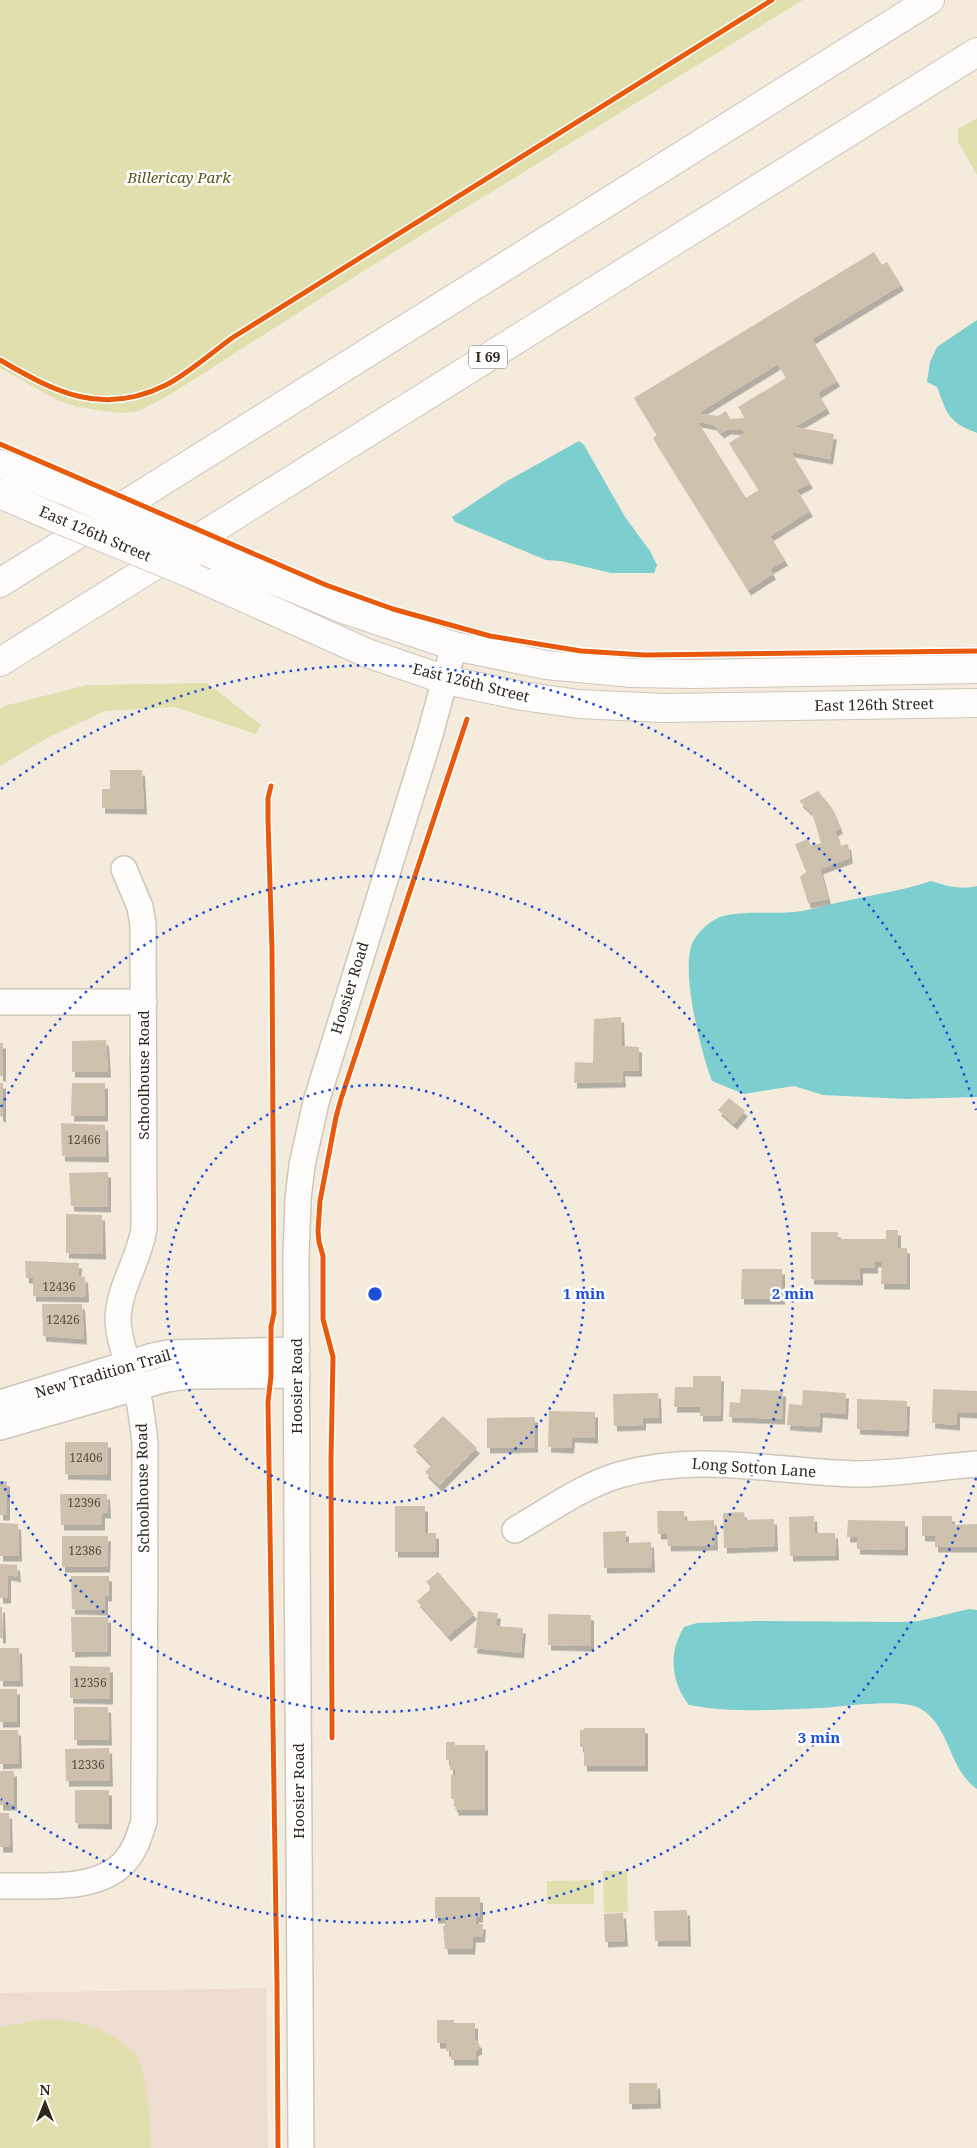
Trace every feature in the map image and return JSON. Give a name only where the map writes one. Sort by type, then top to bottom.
[{"type":"main road","points":[[0,583],[930,0]]},
{"type":"main road","name":"I 69","points":[[0,662],[977,52]]},
{"type":"main road","name":"East 126th Street","points":[[0,464],[346,610],[454,646],[546,665],[632,673],[977,669]]},
{"type":"main road","name":"East 126th Street","points":[[0,494],[189,573],[367,653],[446,680],[536,698],[623,707],[977,703]]},
{"type":"street","name":"Hoosier Road","points":[[301,2148],[296,1223],[308,1131],[330,1050],[446,680],[454,646]]},
{"type":"street","name":"Schoolhouse Road","points":[[0,1886],[62,1885],[100,1878],[119,1867],[128,1859],[142,1828],[144,1804],[145,1444],[143,1417],[118,1320],[121,1300],[139,1253],[144,1228],[143,924],[140,907],[124,869]]},
{"type":"street","points":[[0,1002],[144,1002]]},
{"type":"street","name":"New Tradition Trail","points":[[0,1403],[156,1356],[187,1352],[297,1350]]},
{"type":"street","name":"New Tradition Trail","points":[[0,1427],[162,1380],[188,1376],[297,1375]]},
{"type":"street","name":"Long Sotton Lane","points":[[515,1530],[598,1483],[618,1475],[659,1466],[710,1463],[856,1474],[977,1464]]},
{"type":"shaded area","points":[[266,1988],[268,2148],[0,2148],[0,1993]]},
{"type":"green space","name":"Billericay Park","points":[[0,0],[803,0],[368,268],[171,394],[139,411],[120,413],[78,407],[57,400],[0,368]]},
{"type":"green space","points":[[977,118],[977,175],[958,142],[958,129]]},
{"type":"green space","points":[[207,683],[261,725],[256,734],[175,707],[105,711],[47,738],[0,766],[0,709],[4,706],[87,685]]},
{"type":"green space","points":[[603,1871],[627,1871],[628,1912],[604,1913]]},
{"type":"green space","points":[[594,1880],[594,1904],[547,1904],[547,1881]]},
{"type":"green space","points":[[38,2020],[68,2020],[89,2026],[106,2033],[122,2043],[135,2055],[139,2061],[145,2085],[151,2148],[0,2148],[0,2027]]},
{"type":"water","points":[[977,320],[977,433],[954,421],[947,411],[937,387],[927,382],[930,362],[937,347]]},
{"type":"water","points":[[579,441],[584,445],[625,517],[650,551],[657,565],[654,573],[611,573],[561,561],[546,560],[455,522],[452,517],[507,481]]},
{"type":"water","points":[[931,881],[954,887],[977,886],[977,1097],[907,1099],[823,1095],[794,1086],[744,1094],[712,1081],[698,1034],[689,976],[691,947],[696,937],[704,928],[723,916],[742,913],[802,911]]},
{"type":"water","points":[[969,1609],[977,1610],[977,1789],[961,1771],[938,1726],[931,1717],[912,1705],[886,1703],[786,1710],[705,1708],[689,1705],[678,1687],[675,1677],[674,1657],[679,1637],[684,1627],[697,1623],[755,1621],[903,1622],[919,1621]]},
{"type":"building","points":[[874,252],[882,265],[887,262],[901,285],[812,339],[837,381],[818,393],[827,408],[795,427],[834,434],[830,459],[791,452],[810,483],[797,490],[810,511],[770,536],[785,560],[770,569],[773,574],[748,590],[653,438],[657,435],[634,398]],"holes":[[[778,364],[786,378],[738,407],[746,418],[730,419],[726,411],[718,416],[702,414],[700,412]],[[698,422],[714,425],[721,433],[728,429],[743,430],[745,433],[729,443],[759,490],[746,498]]]},
{"type":"building","points":[[110,770],[142,770],[144,809],[102,808],[102,789],[110,789]]},
{"type":"building","points":[[818,791],[832,808],[840,828],[835,831],[840,846],[848,844],[850,858],[820,869],[828,899],[808,903],[800,877],[806,872],[795,844],[808,839],[811,846],[821,843],[812,813],[799,801]]},
{"type":"building","points":[[621,1017],[622,1046],[639,1047],[639,1071],[622,1071],[623,1082],[574,1083],[575,1062],[593,1063],[594,1019]]},
{"type":"building","points":[[106,1040],[108,1072],[72,1072],[72,1041]]},
{"type":"building","points":[[0,1043],[3,1043],[3,1076],[0,1076]]},
{"type":"building","points":[[0,1083],[3,1083],[3,1117],[0,1116]]},
{"type":"building","points":[[72,1083],[105,1083],[105,1116],[71,1116]]},
{"type":"building","points":[[729,1098],[745,1111],[734,1124],[718,1110]]},
{"type":"building","points":[[61,1123],[105,1125],[106,1157],[62,1156]]},
{"type":"building","points":[[108,1172],[108,1207],[71,1206],[69,1173]]},
{"type":"building","points":[[66,1214],[102,1215],[103,1254],[66,1253]]},
{"type":"building","points":[[886,1230],[898,1230],[898,1248],[907,1248],[907,1284],[881,1284],[882,1262],[875,1262],[875,1268],[860,1268],[860,1280],[811,1279],[811,1232],[838,1232],[838,1239],[886,1239]]},
{"type":"building","points":[[25,1261],[79,1263],[78,1276],[85,1277],[86,1297],[33,1296],[33,1278],[26,1278]]},
{"type":"building","points":[[742,1269],[782,1269],[782,1299],[741,1299]]},
{"type":"building","points":[[42,1304],[82,1304],[84,1339],[43,1336]]},
{"type":"building","points":[[693,1376],[721,1376],[720,1416],[700,1416],[700,1407],[674,1407],[675,1387],[693,1387]]},
{"type":"building","points":[[741,1389],[783,1391],[782,1419],[729,1417],[730,1402],[740,1403]]},
{"type":"building","points":[[933,1389],[977,1391],[977,1413],[957,1412],[957,1425],[932,1423]]},
{"type":"building","points":[[803,1390],[846,1393],[845,1414],[820,1412],[819,1427],[787,1425],[789,1404],[802,1405]]},
{"type":"building","points":[[658,1393],[659,1418],[643,1418],[643,1425],[614,1426],[613,1394]]},
{"type":"building","points":[[857,1399],[907,1401],[906,1431],[857,1429]]},
{"type":"building","points":[[549,1411],[595,1412],[595,1438],[572,1437],[571,1448],[548,1447]]},
{"type":"building","points":[[443,1416],[477,1448],[439,1486],[425,1472],[432,1465],[413,1446]]},
{"type":"building","points":[[535,1417],[535,1447],[487,1448],[487,1418]]},
{"type":"building","points":[[65,1442],[108,1442],[108,1475],[65,1474]]},
{"type":"building","points":[[0,1481],[7,1481],[7,1515],[0,1515]]},
{"type":"building","points":[[60,1494],[107,1494],[108,1513],[102,1513],[102,1525],[61,1525]]},
{"type":"building","points":[[395,1506],[425,1506],[425,1533],[436,1533],[436,1552],[395,1552]]},
{"type":"building","points":[[657,1511],[684,1511],[685,1521],[714,1520],[715,1545],[668,1546],[667,1534],[658,1534]]},
{"type":"building","points":[[744,1512],[745,1520],[774,1519],[775,1546],[724,1548],[723,1513]]},
{"type":"building","points":[[814,1516],[815,1533],[835,1533],[836,1555],[790,1556],[789,1517]]},
{"type":"building","points":[[922,1516],[952,1516],[952,1525],[977,1524],[977,1547],[935,1547],[935,1536],[922,1536]]},
{"type":"building","points":[[848,1520],[905,1521],[905,1550],[857,1549],[857,1537],[847,1537]]},
{"type":"building","points":[[0,1523],[18,1524],[19,1556],[0,1556]]},
{"type":"building","points":[[626,1531],[626,1543],[651,1542],[652,1567],[604,1568],[603,1532]]},
{"type":"building","points":[[62,1536],[108,1536],[107,1567],[62,1567]]},
{"type":"building","points":[[0,1564],[17,1565],[18,1577],[8,1575],[8,1598],[0,1598]]},
{"type":"building","points":[[438,1572],[474,1614],[448,1636],[417,1601],[432,1588],[426,1582]]},
{"type":"building","points":[[71,1576],[109,1576],[109,1596],[105,1596],[105,1610],[72,1609]]},
{"type":"building","points":[[0,1607],[2,1607],[3,1638],[0,1638]]},
{"type":"building","points":[[478,1611],[498,1613],[496,1626],[523,1628],[521,1653],[474,1648]]},
{"type":"building","points":[[548,1614],[591,1615],[591,1646],[548,1645]]},
{"type":"building","points":[[71,1617],[108,1617],[108,1651],[72,1652]]},
{"type":"building","points":[[0,1648],[19,1648],[20,1681],[0,1681]]},
{"type":"building","points":[[70,1666],[110,1667],[110,1699],[70,1698]]},
{"type":"building","points":[[0,1689],[17,1689],[17,1722],[0,1722]]},
{"type":"building","points":[[74,1707],[108,1707],[109,1740],[74,1740]]},
{"type":"building","points":[[584,1728],[645,1728],[645,1766],[584,1766],[584,1747],[580,1747],[580,1730],[584,1730]]},
{"type":"building","points":[[0,1730],[18,1730],[19,1763],[0,1764]]},
{"type":"building","points":[[446,1742],[455,1742],[455,1745],[485,1745],[485,1810],[455,1810],[454,1799],[451,1799],[451,1775],[455,1775],[455,1770],[450,1770],[450,1760],[446,1760]]},
{"type":"building","points":[[109,1748],[110,1781],[66,1781],[65,1749]]},
{"type":"building","points":[[0,1771],[14,1771],[14,1805],[0,1805]]},
{"type":"building","points":[[75,1790],[109,1790],[109,1824],[75,1823]]},
{"type":"building","points":[[0,1813],[9,1813],[10,1847],[0,1847]]},
{"type":"building","points":[[435,1897],[480,1897],[480,1917],[476,1917],[476,1924],[483,1924],[482,1937],[473,1937],[472,1949],[445,1949],[443,1926],[445,1926],[445,1918],[435,1918]]},
{"type":"building","points":[[687,1910],[688,1941],[655,1941],[654,1911]]},
{"type":"building","points":[[623,1913],[625,1941],[605,1942],[604,1914]]},
{"type":"building","points":[[437,2020],[454,2020],[454,2023],[475,2023],[475,2040],[479,2043],[479,2049],[475,2051],[476,2060],[451,2060],[451,2051],[446,2051],[446,2043],[437,2043]]},
{"type":"building","points":[[629,2083],[657,2083],[658,2103],[629,2104]]},
{"type":"cycle path","points":[[0,360],[40,382],[80,397],[100,400],[121,399],[143,394],[166,385],[232,338],[772,0]]},
{"type":"cycle path","points":[[0,444],[326,585],[393,609],[490,636],[581,651],[645,655],[977,651]]},
{"type":"cycle path","points":[[332,1738],[331,1459],[333,1357],[323,1319],[323,1256],[318,1231],[320,1201],[341,1099],[467,719]]},
{"type":"cycle path","points":[[271,786],[268,798],[268,820],[272,950],[274,1313],[271,1327],[271,1376],[268,1402],[278,2148]]}]
